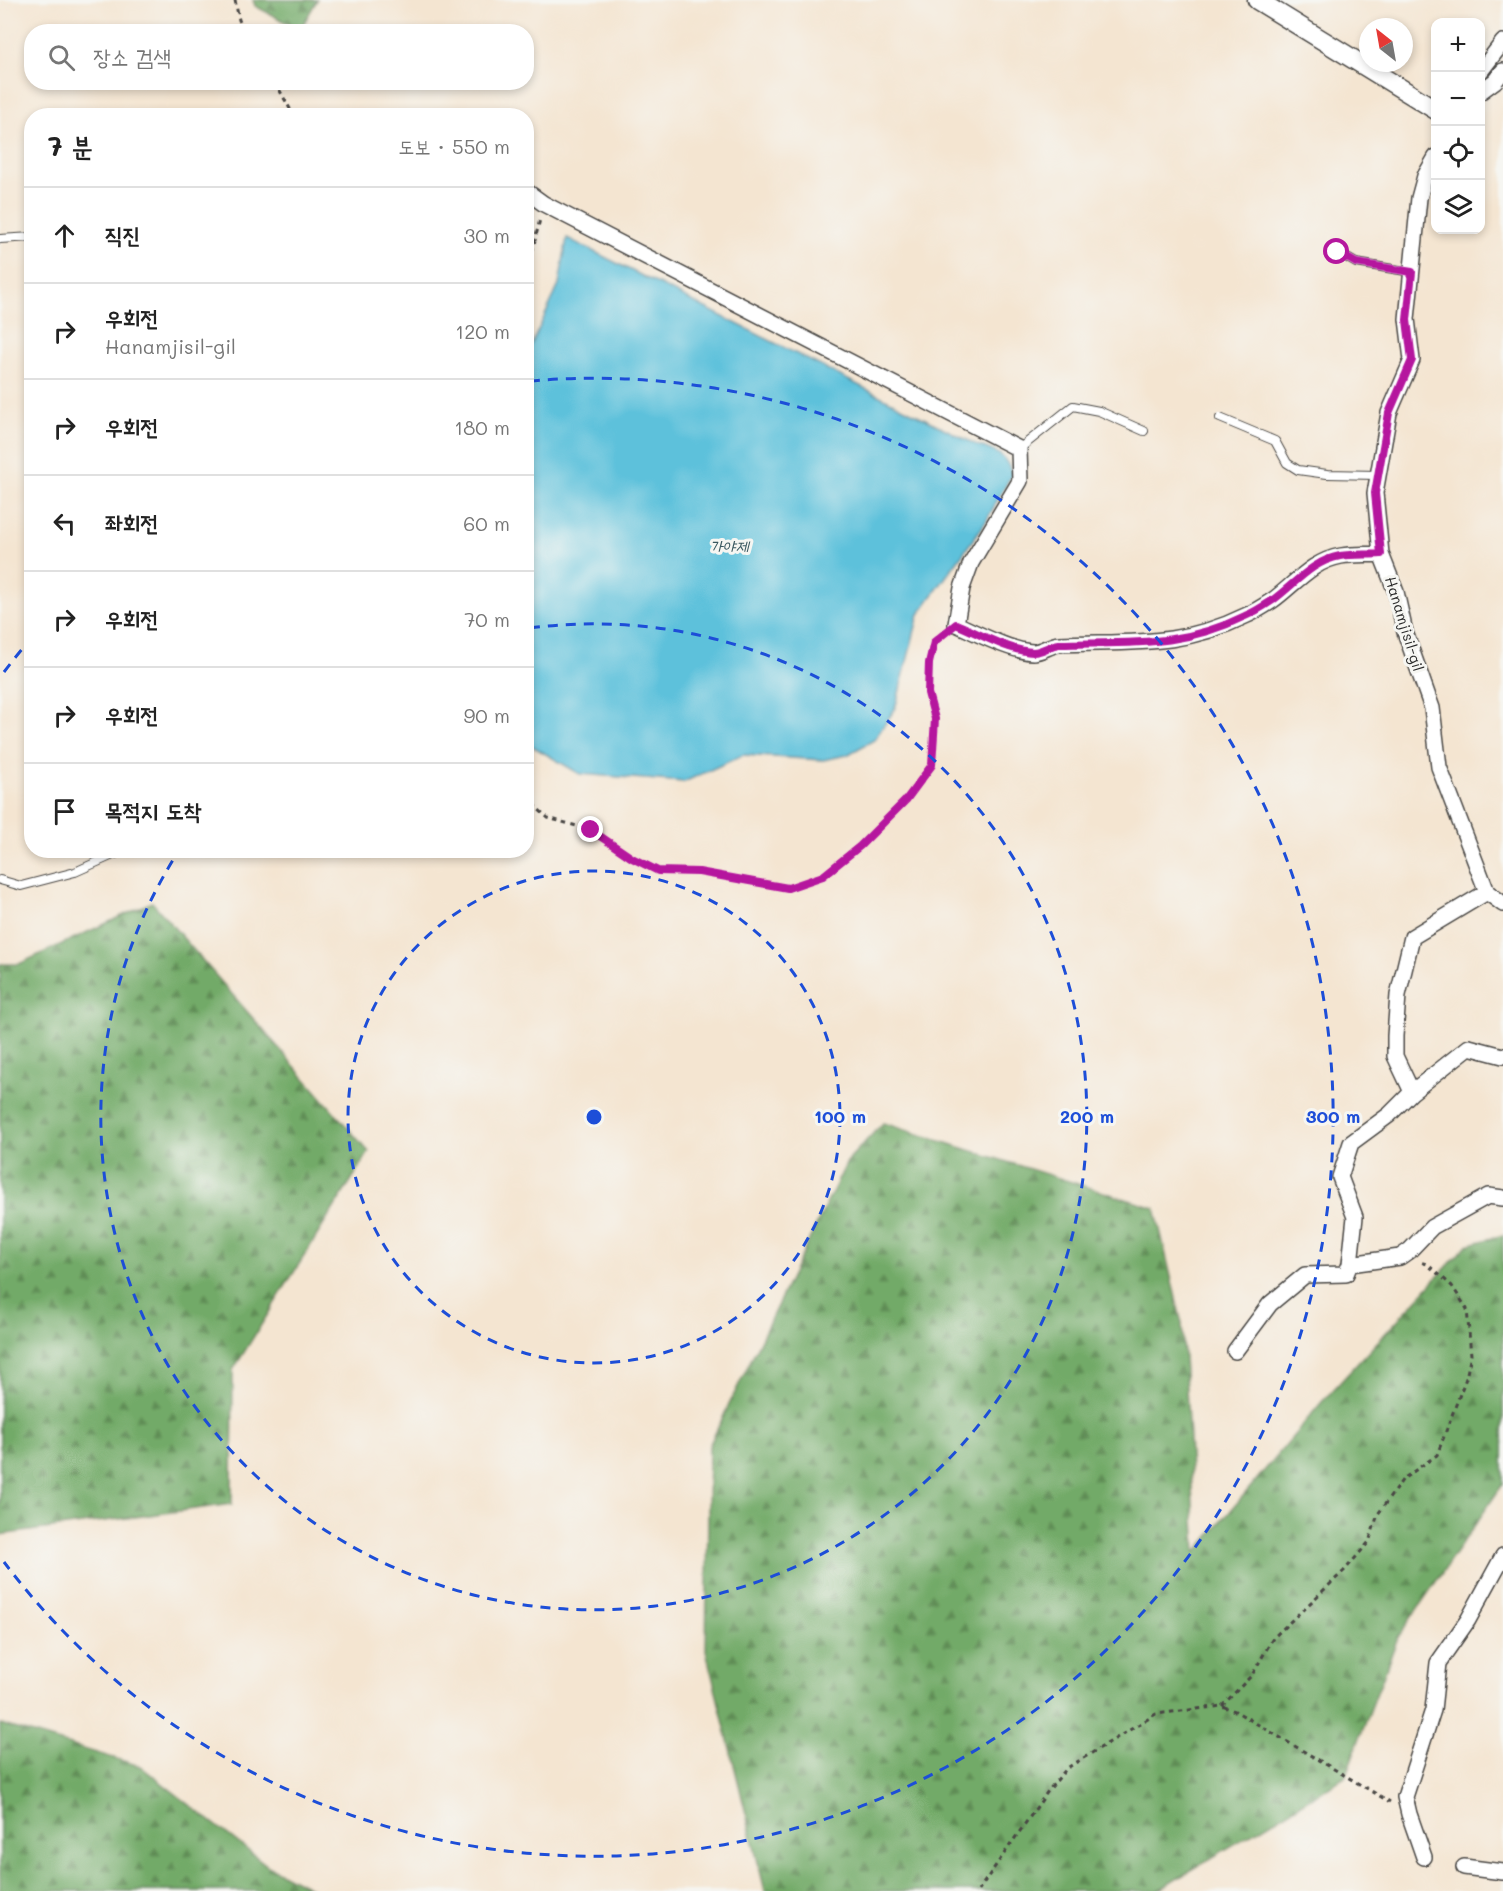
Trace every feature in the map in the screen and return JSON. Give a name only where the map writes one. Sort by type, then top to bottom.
[{"type":"street","points":[[1257,0],[1431,107]]},
{"type":"street","points":[[1485,65],[1503,42]]},
{"type":"street","points":[[1485,88],[1503,71]]},
{"type":"street","name":"Hanamjisil-gil","points":[[1431,166],[1425,176],[1419,198],[1407,320],[1412,360],[1389,413],[1375,493],[1381,554],[1396,592],[1405,632],[1432,708],[1439,767],[1487,892]]},
{"type":"street","points":[[534,197],[1018,449],[1020,481],[971,563],[962,588],[956,624],[1005,645],[1035,652],[1052,645],[1148,643],[1185,638],[1222,627],[1247,615],[1274,600],[1300,576],[1320,563],[1340,556],[1381,554]]},
{"type":"street","points":[[1412,1092],[1395,1056],[1395,1036],[1398,995],[1412,937],[1487,892],[1503,904]]},
{"type":"street","points":[[1234,1351],[1270,1304],[1305,1275],[1346,1274],[1350,1264],[1355,1217],[1340,1177],[1351,1143],[1389,1116],[1412,1092],[1469,1047],[1503,1056]]},
{"type":"street","points":[[1350,1264],[1400,1257],[1410,1251],[1432,1227],[1488,1196],[1503,1198]]},
{"type":"street","points":[[1424,1857],[1405,1797],[1433,1710],[1438,1663],[1468,1620],[1503,1556]]},
{"type":"street","points":[[1464,1867],[1503,1872]]},
{"type":"lane","points":[[0,239],[24,238]]},
{"type":"lane","points":[[1337,252],[1356,263],[1412,272]]},
{"type":"lane","points":[[1018,449],[1073,406],[1099,411],[1144,431]]},
{"type":"lane","points":[[1220,417],[1275,441],[1287,463],[1298,470],[1327,474],[1378,475]]},
{"type":"lane","points":[[0,880],[21,886],[75,872],[106,858]]},
{"type":"path","points":[[235,0],[240,24]]},
{"type":"path","points":[[279,90],[290,108]]},
{"type":"path","points":[[534,245],[544,204]]},
{"type":"path","points":[[534,805],[548,818],[591,830],[632,858],[658,871],[699,872],[788,888],[823,876],[860,846],[906,800],[932,765],[935,719],[928,693],[929,663],[934,642],[956,624]]},
{"type":"path","points":[[1222,1706],[1252,1676],[1273,1638],[1344,1570],[1369,1542],[1378,1514],[1403,1479],[1437,1455],[1466,1378],[1471,1355],[1467,1309],[1452,1286],[1427,1264],[1400,1257]]},
{"type":"path","points":[[978,1891],[1048,1791],[1067,1768],[1156,1714],[1222,1706],[1235,1711],[1372,1790],[1409,1814]]},
{"type":"green space","points":[[253,0],[317,0],[303,24],[289,24],[255,6]]},
{"type":"green space","points":[[152,902],[369,1152],[233,1370],[232,1504],[0,1535],[0,964],[19,964]]},
{"type":"green space","points":[[883,1123],[1155,1208],[1182,1324],[1196,1552],[1321,1403],[1467,1245],[1503,1235],[1503,1484],[1398,1637],[1345,1777],[1157,1891],[765,1891],[706,1651],[709,1446],[848,1160]]},
{"type":"green space","points":[[0,1724],[140,1766],[268,1866],[316,1891],[0,1891]]},
{"type":"water","name":"가야제","points":[[567,238],[1003,457],[1012,474],[985,523],[919,614],[895,709],[874,740],[847,755],[823,760],[743,755],[684,782],[580,774],[534,747],[534,339],[559,285]]},
{"type":"route","points":[[591,830],[632,858],[658,871],[699,872],[788,888],[803,884],[823,876],[860,846],[906,800],[932,765],[935,719],[928,693],[929,663],[934,642],[956,624],[1005,645],[1035,652],[1052,645],[1148,643],[1185,638],[1222,627],[1274,600],[1300,576],[1320,563],[1340,556],[1381,554],[1375,493],[1389,413],[1412,360],[1407,320],[1412,272],[1356,263],[1337,252]]}]
